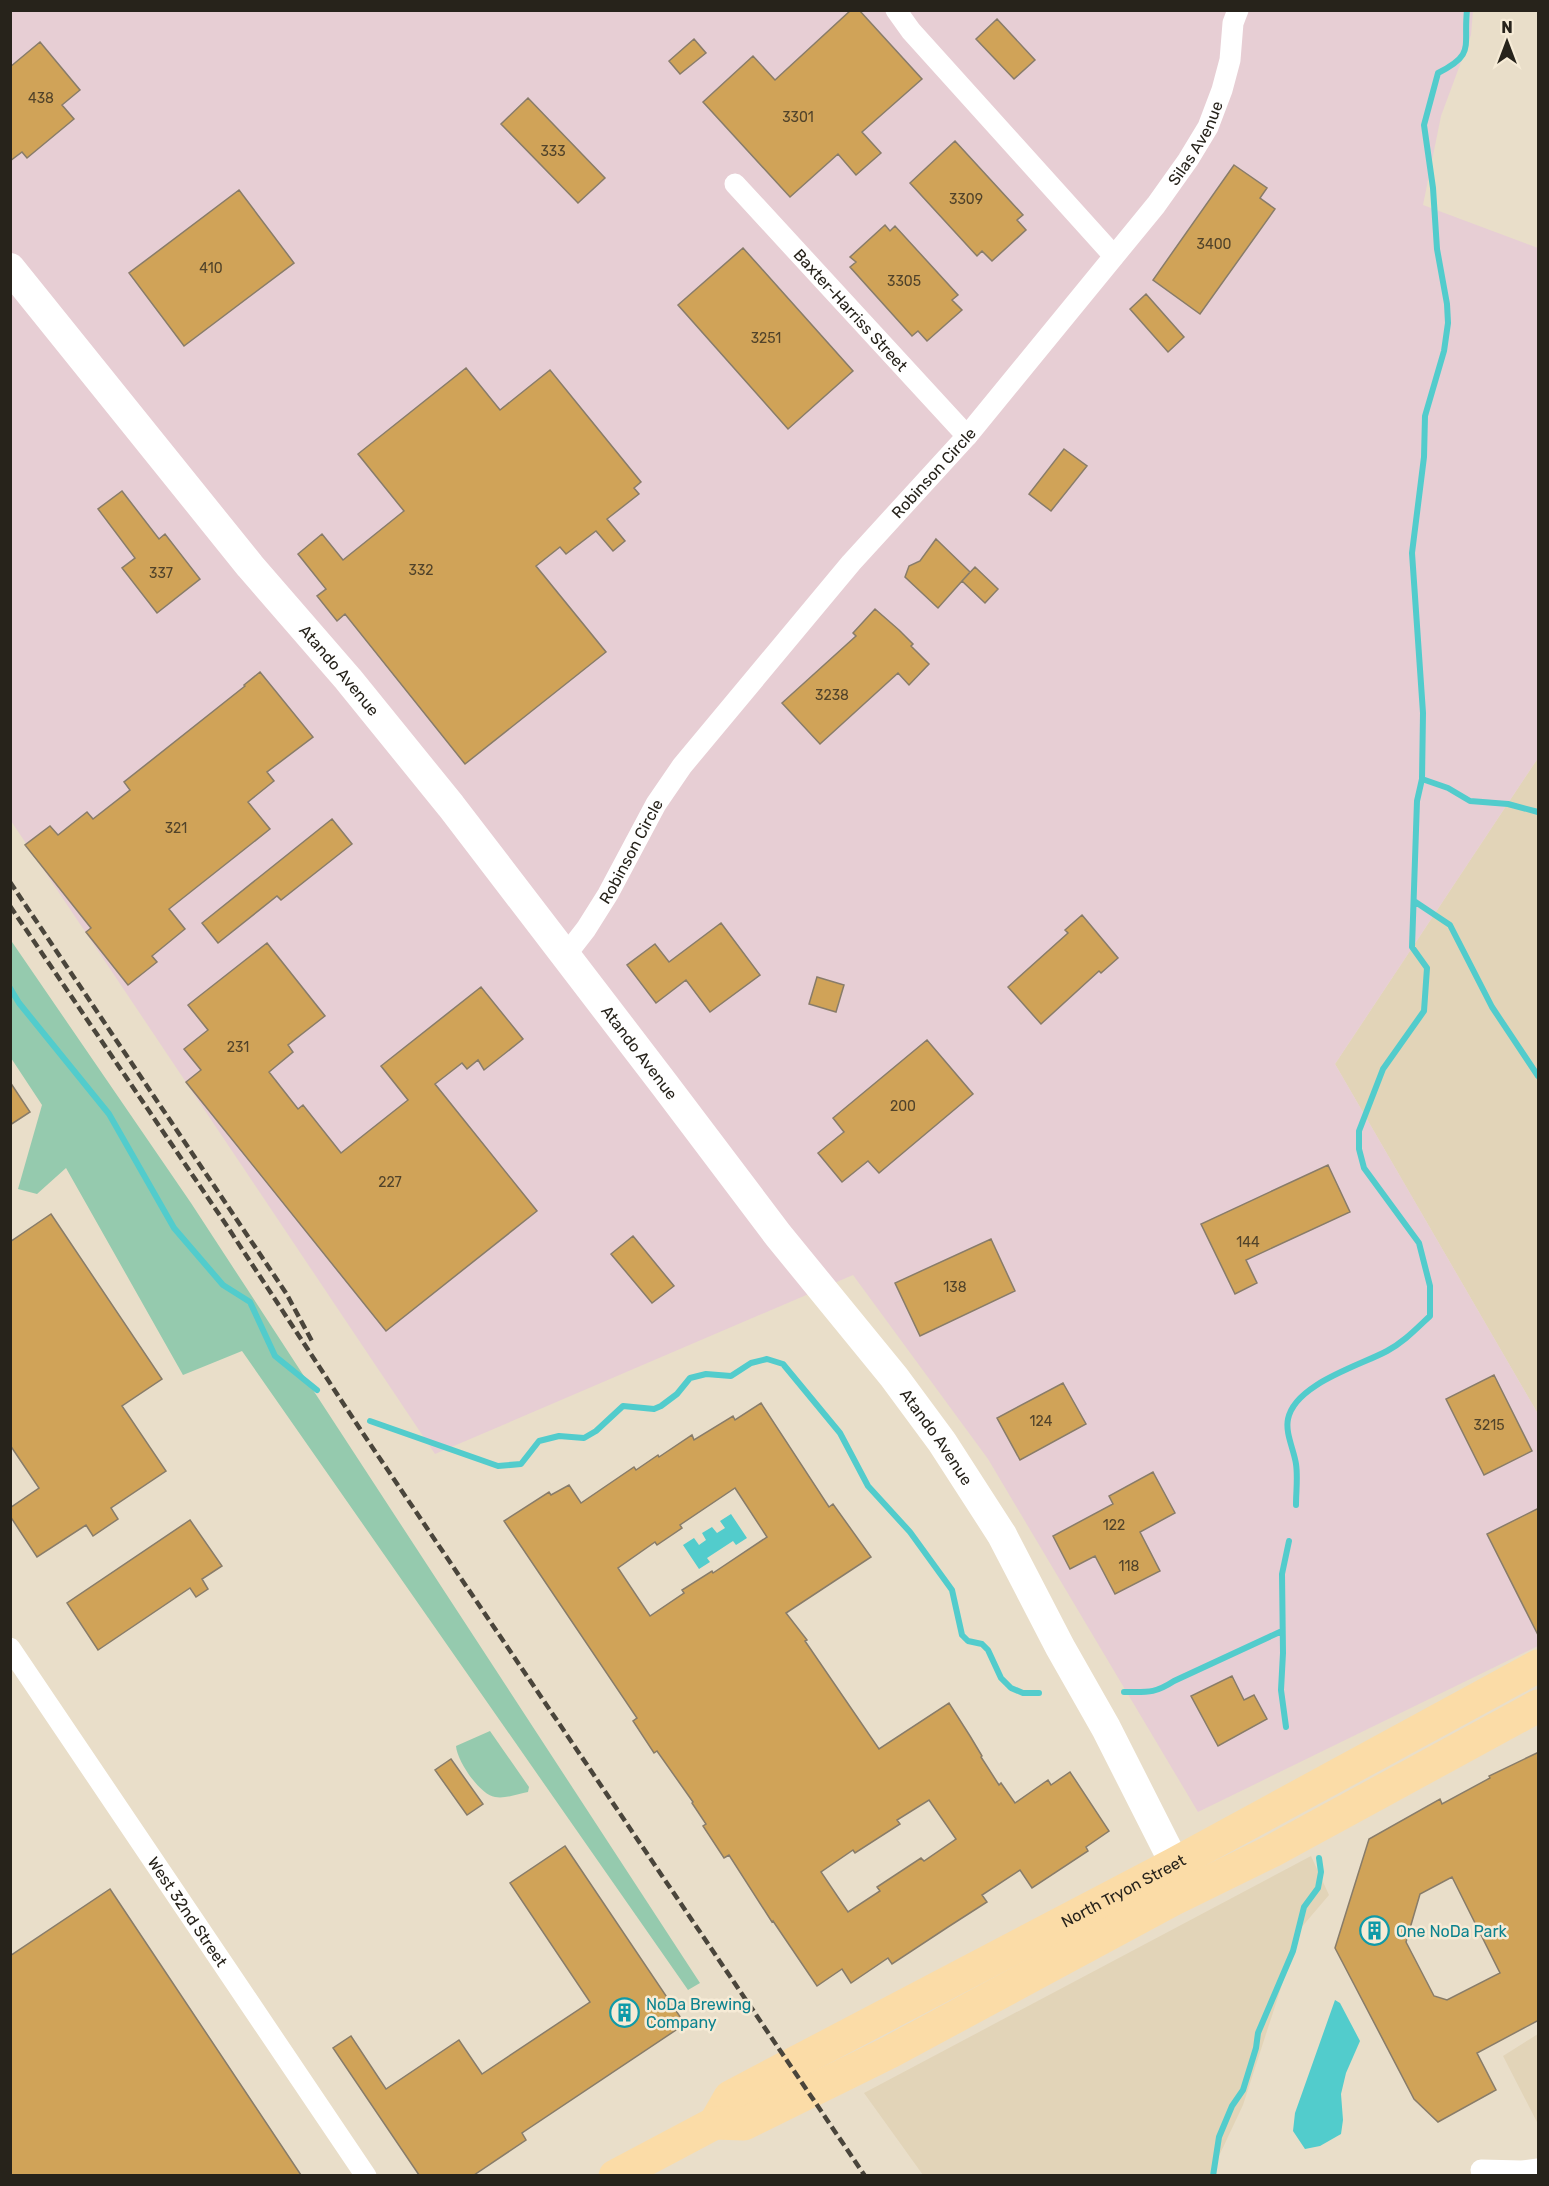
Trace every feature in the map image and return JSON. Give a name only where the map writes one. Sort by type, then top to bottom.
[{"type":"main road","name":"Atando Avenue","points":[[10,268],[243,558],[348,679],[443,797],[777,1235],[894,1377],[942,1442],[1002,1535],[1060,1647],[1106,1728],[1181,1878]]},
{"type":"main road","name":"North Tryon Street","points":[[615,2175],[715,2123],[730,2097],[1181,1878],[1539,1666]]},
{"type":"main road","name":"North Tryon Street","points":[[1181,1878],[1272,1851],[1539,1706]]},
{"type":"street","points":[[896,10],[911,31],[1114,256]]},
{"type":"street","name":"Silas Avenue","points":[[1114,256],[1182,169],[1208,127],[1230,60],[1233,24],[1238,10]]},
{"type":"street","name":"Baxter-Harriss Street","points":[[735,184],[967,436]]},
{"type":"street","name":"Robinson Circle","points":[[565,956],[591,920],[657,804],[682,766],[851,563],[967,436],[1114,256]]},
{"type":"street","name":"West 32nd Street","points":[[10,1648],[366,2175]]},
{"type":"street","points":[[1481,2170],[1539,2169]]},
{"type":"shaded area","points":[[10,11],[1473,11],[1471,35],[1441,116],[1423,205],[1538,248],[1538,758],[1335,1064],[1538,1414],[1538,1646],[1198,1812],[988,1459],[853,1275],[435,1454],[11,821]]},
{"type":"shaded area","points":[[1538,758],[1538,1414],[1335,1064]]},
{"type":"shaded area","points":[[1311,1856],[1329,1895],[1300,1929],[1243,2105],[1210,2175],[923,2175],[864,2093]]},
{"type":"shaded area","points":[[1538,2034],[1538,2124],[1503,2056]]},
{"type":"green space","points":[[10,939],[191,1203],[700,1983],[688,1990],[242,1351],[183,1375],[66,1168],[37,1194],[18,1189],[42,1105],[11,1058]]},
{"type":"green space","points":[[490,1731],[529,1787],[528,1792],[503,1797],[489,1795],[476,1784],[460,1760],[456,1746]]},
{"type":"water","points":[[731,1514],[747,1538],[736,1545],[733,1541],[707,1558],[710,1562],[699,1569],[683,1545],[694,1538],[699,1545],[706,1540],[702,1533],[712,1527],[717,1533],[725,1528],[720,1521]]},
{"type":"water","points":[[1335,2000],[1340,2003],[1360,2041],[1346,2073],[1341,2094],[1343,2120],[1341,2134],[1320,2146],[1305,2149],[1293,2131],[1295,2113]]},
{"type":"building","points":[[851,10],[859,10],[922,79],[862,132],[881,153],[856,175],[838,154],[790,197],[703,102],[753,56],[775,80]]},
{"type":"building","points":[[997,19],[1035,60],[1014,79],[976,39]]},
{"type":"building","points":[[694,39],[706,53],[680,74],[669,61]]},
{"type":"building","points":[[40,42],[80,90],[62,105],[74,119],[27,158],[22,152],[10,161],[10,67]]},
{"type":"building","points":[[528,98],[605,178],[578,203],[501,124]]},
{"type":"building","points":[[955,141],[1023,215],[1017,220],[1026,230],[992,261],[982,251],[977,256],[910,183]]},
{"type":"building","points":[[1234,165],[1267,188],[1260,198],[1275,209],[1200,314],[1153,280]]},
{"type":"building","points":[[239,190],[294,263],[184,346],[129,273]]},
{"type":"building","points":[[885,225],[890,231],[895,226],[958,295],[952,300],[962,310],[927,341],[918,331],[912,336],[850,267],[856,262],[850,257]]},
{"type":"building","points":[[743,248],[853,371],[788,429],[678,305]]},
{"type":"building","points":[[1146,294],[1184,337],[1168,352],[1130,309]]},
{"type":"building","points":[[466,368],[500,410],[550,370],[641,482],[634,488],[639,494],[607,519],[625,541],[613,551],[596,531],[566,554],[560,547],[536,566],[606,652],[465,764],[345,614],[337,621],[317,596],[326,589],[298,554],[322,534],[343,560],[404,511],[358,454]]},
{"type":"building","points":[[1064,449],[1087,466],[1051,511],[1029,494]]},
{"type":"building","points":[[122,491],[159,539],[165,534],[200,579],[157,613],[122,568],[135,558],[98,509]]},
{"type":"building","points":[[936,539],[970,572],[938,608],[905,577],[909,566],[920,561]]},
{"type":"building","points":[[975,567],[998,589],[985,603],[962,581]]},
{"type":"building","points":[[875,609],[913,644],[911,646],[929,664],[909,685],[898,673],[820,744],[782,703],[856,636],[853,633]]},
{"type":"building","points":[[260,672],[313,737],[267,772],[274,781],[248,802],[270,829],[169,909],[185,929],[152,956],[157,962],[128,985],[86,932],[91,928],[25,845],[50,826],[58,835],[87,812],[93,819],[130,790],[124,782]]},
{"type":"building","points":[[332,819],[352,844],[281,900],[277,896],[218,943],[202,923]]},
{"type":"building","points":[[1082,915],[1118,958],[1101,973],[1099,971],[1041,1024],[1008,987],[1068,933],[1065,930]]},
{"type":"building","points":[[721,923],[760,975],[710,1012],[686,980],[656,1003],[627,965],[655,944],[669,962]]},
{"type":"building","points":[[267,943],[325,1016],[288,1045],[293,1052],[269,1072],[298,1109],[303,1105],[341,1153],[408,1100],[381,1066],[481,987],[523,1039],[484,1070],[478,1060],[467,1069],[462,1063],[435,1084],[537,1211],[386,1331],[186,1082],[201,1070],[184,1049],[208,1030],[188,1005]]},
{"type":"building","points":[[817,977],[844,985],[836,1012],[809,1004]]},
{"type":"building","points":[[927,1040],[973,1094],[879,1173],[868,1161],[842,1182],[818,1153],[844,1132],[833,1118]]},
{"type":"building","points":[[10,1082],[30,1112],[10,1125]]},
{"type":"building","points":[[1328,1165],[1350,1212],[1246,1260],[1257,1283],[1235,1294],[1201,1224]]},
{"type":"building","points":[[51,1214],[162,1379],[122,1406],[166,1471],[111,1508],[118,1519],[93,1536],[86,1525],[37,1557],[10,1516],[10,1508],[39,1488],[10,1445],[10,1242]]},
{"type":"building","points":[[633,1236],[674,1286],[652,1303],[611,1254]]},
{"type":"building","points":[[991,1239],[1015,1291],[920,1336],[895,1283]]},
{"type":"building","points":[[1494,1375],[1532,1451],[1484,1475],[1446,1399]]},
{"type":"building","points":[[1063,1383],[1086,1424],[1020,1460],[997,1418]]},
{"type":"building","points":[[761,1403],[829,1507],[833,1504],[871,1557],[786,1613],[807,1640],[805,1641],[879,1749],[949,1703],[999,1785],[1001,1783],[1015,1803],[1048,1780],[1051,1785],[1070,1772],[1109,1831],[1086,1847],[1088,1851],[1032,1888],[1020,1870],[982,1895],[987,1902],[892,1964],[888,1958],[851,1983],[842,1969],[817,1986],[729,1855],[724,1858],[703,1826],[706,1824],[693,1802],[657,1751],[654,1753],[633,1721],[637,1718],[504,1521],[549,1492],[551,1495],[569,1485],[581,1503],[634,1467],[636,1470],[692,1435],[694,1440],[733,1416],[735,1420]],"holes":[[[735,1488],[767,1537],[713,1573],[712,1571],[682,1590],[684,1593],[650,1616],[618,1568],[655,1542],[657,1545],[682,1528],[680,1525]],[[929,1800],[956,1839],[924,1861],[921,1858],[877,1887],[880,1891],[848,1912],[821,1872],[853,1850],[855,1853],[900,1824],[897,1820]]]},
{"type":"building","points":[[1153,1472],[1175,1513],[1140,1532],[1160,1571],[1115,1594],[1095,1556],[1070,1569],[1053,1536],[1113,1504],[1109,1496]]},
{"type":"building","points":[[1539,1508],[1539,1637],[1487,1534]]},
{"type":"building","points":[[190,1520],[222,1566],[202,1579],[208,1589],[196,1597],[190,1588],[98,1650],[67,1603]]},
{"type":"building","points":[[1232,1676],[1244,1700],[1254,1695],[1267,1719],[1218,1746],[1191,1696]]},
{"type":"building","name":"One NoDa Park","points":[[1539,1752],[1539,2020],[1477,2053],[1496,2090],[1438,2122],[1414,2099],[1335,1948],[1369,1839],[1440,1799],[1442,1804],[1490,1778],[1489,1776]],"holes":[[[1452,1877],[1500,1973],[1447,2000],[1434,1996],[1406,1942],[1420,1894]]]},
{"type":"building","points":[[451,1759],[483,1804],[467,1815],[435,1770]]},
{"type":"building","name":"NoDa Brewing Company","points":[[565,1846],[685,2024],[522,2133],[526,2140],[474,2175],[419,2175],[333,2048],[351,2036],[386,2089],[459,2040],[482,2074],[590,2002],[510,1883]]},
{"type":"building","points":[[110,1889],[301,2175],[10,2175],[10,1956]]},
{"type":"waterway","points":[[1296,1505],[1297,1469],[1287,1424],[1293,1407],[1315,1386],[1393,1347],[1430,1316],[1430,1286],[1419,1243],[1364,1168],[1359,1149],[1359,1131],[1383,1069],[1424,1011],[1427,968],[1412,947],[1417,801],[1422,779],[1423,713],[1412,553],[1424,457],[1425,416],[1444,351],[1448,323],[1447,304],[1437,249],[1433,188],[1424,125],[1438,73],[1463,54],[1466,41],[1467,10]]},
{"type":"waterway","points":[[1422,779],[1448,788],[1470,801],[1508,804],[1538,812]]},
{"type":"waterway","points":[[1414,901],[1450,925],[1492,1007],[1538,1076]]},
{"type":"waterway","points":[[10,988],[19,1003],[109,1114],[174,1228],[223,1285],[250,1302],[275,1356],[317,1390]]},
{"type":"waterway","points":[[370,1421],[498,1466],[521,1464],[539,1441],[559,1436],[584,1438],[596,1431],[623,1406],[654,1409],[677,1394],[690,1378],[706,1374],[731,1376],[751,1363],[767,1359],[783,1364],[840,1433],[868,1486],[910,1532],[952,1590],[962,1635],[968,1641],[982,1644],[988,1650],[1001,1678],[1011,1688],[1023,1693],[1039,1693]]},
{"type":"waterway","points":[[1286,1727],[1281,1690],[1282,1574],[1289,1541]]},
{"type":"waterway","points":[[1124,1692],[1145,1692],[1161,1688],[1282,1631]]},
{"type":"waterway","points":[[1213,2176],[1219,2137],[1232,2106],[1243,2090],[1256,2048],[1258,2033],[1293,1951],[1304,1907],[1318,1888],[1321,1872],[1319,1858]]},
{"type":"railway","points":[[10,882],[286,1293],[313,1343]]},
{"type":"railway","points":[[10,906],[865,2176]]},
{"type":"place","name":"One NoDa Park","points":[[1375,1931]]},
{"type":"place","name":"NoDa Brewing Company","points":[[625,2013]]}]
